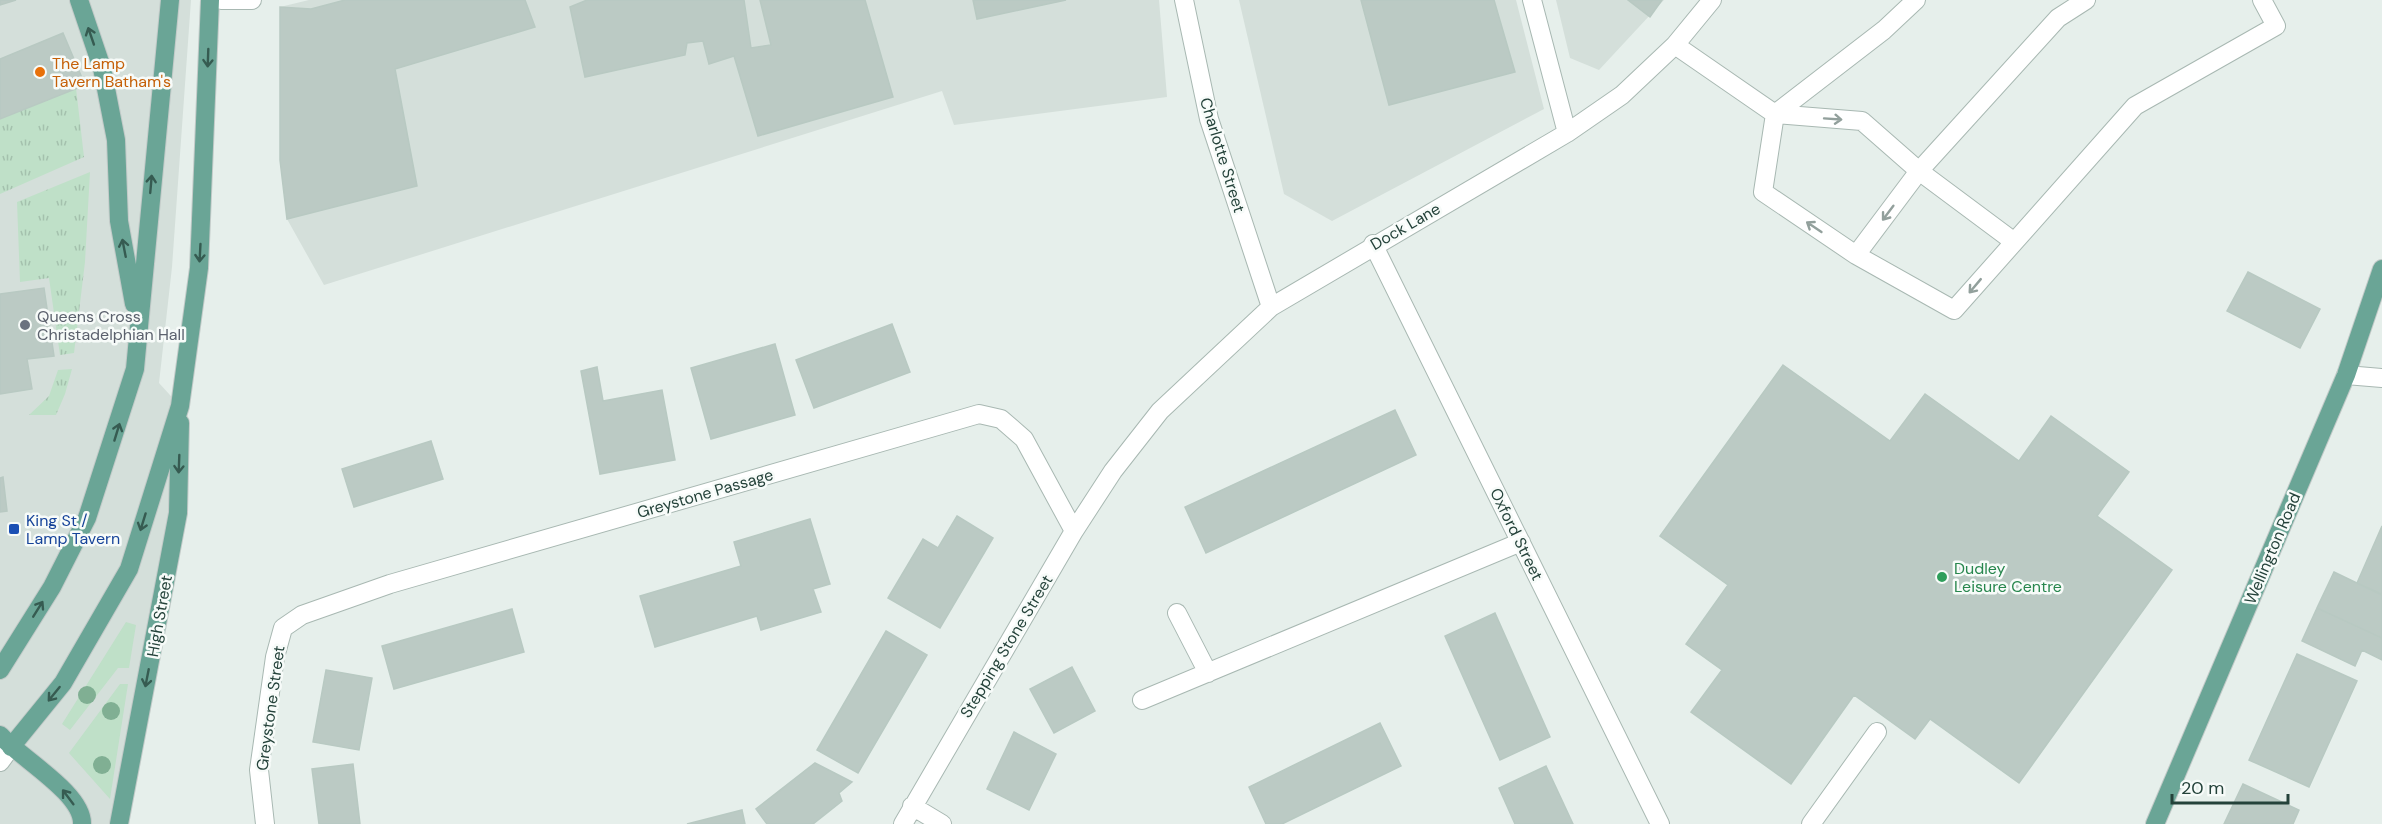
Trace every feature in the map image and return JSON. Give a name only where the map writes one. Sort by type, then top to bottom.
[{"type":"main road","points":[[79,0],[102,68],[116,140],[118,221],[139,326]]},
{"type":"main road","points":[[0,670],[52,586],[87,518],[135,369],[170,0]]},
{"type":"main road","points":[[82,824],[82,816],[61,788],[4,748],[63,683],[98,627],[129,569],[180,406],[199,268],[210,0]]},
{"type":"main road","name":"Wellington Road","points":[[2154,824],[2346,375],[2382,269]]},
{"type":"main road","name":"High Street","points":[[119,824],[178,513],[180,406]]},
{"type":"street","points":[[221,0],[252,0]]},
{"type":"street","name":"Charlotte Street","points":[[1184,0],[1209,119],[1271,307]]},
{"type":"street","points":[[1532,0],[1567,133]]},
{"type":"street","name":"Dock Lane","points":[[1113,471],[1160,411],[1271,307],[1373,244],[1567,133],[1622,95],[1675,45],[1712,0]]},
{"type":"street","points":[[1916,0],[1884,30],[1775,114],[1763,192],[1856,255],[1954,310],[2135,106],[2276,26],[2262,0]]},
{"type":"street","points":[[1856,255],[1920,171],[2058,18],[2086,0]]},
{"type":"street","points":[[1675,45],[1775,114],[1862,121],[1920,171],[2013,241]]},
{"type":"street","name":"Oxford Street","points":[[1373,244],[1660,824]]},
{"type":"street","points":[[2346,375],[2382,378]]},
{"type":"street","name":"Greystone Passage","points":[[283,628],[302,615],[390,584],[979,414],[1001,418],[1024,439],[1074,531]]},
{"type":"street","name":"Stepping Stone Street","points":[[903,824],[1074,531],[1113,471]]},
{"type":"street","points":[[1142,700],[1521,542]]},
{"type":"street","points":[[1178,613],[1208,673]]},
{"type":"street","name":"Greystone Street","points":[[265,824],[259,770],[274,657],[283,628]]},
{"type":"street","points":[[1811,824],[1877,732]]},
{"type":"street","points":[[912,806],[942,824]]},
{"type":"shaded area","points":[[0,0],[191,0],[172,267],[159,383],[180,406],[180,442],[119,824],[0,824]]},
{"type":"shaded area","points":[[309,0],[1159,0],[1167,97],[954,125],[942,91],[324,285],[287,219],[280,7]]},
{"type":"shaded area","points":[[1239,0],[1516,0],[1544,109],[1332,221],[1284,194]]},
{"type":"shaded area","points":[[1556,0],[1664,0],[1599,70],[1570,58]]},
{"type":"green space","points":[[76,88],[84,157],[0,194],[0,119]]},
{"type":"green space","points":[[90,172],[85,262],[74,353],[60,355],[49,278],[20,282],[17,202]]},
{"type":"green space","points":[[72,369],[56,415],[29,415],[49,396],[58,370]]},
{"type":"green space","points":[[126,622],[136,625],[129,668],[118,668],[70,730],[62,724]]},
{"type":"green space","points":[[120,684],[128,684],[110,799],[69,753]]},
{"type":"building","points":[[0,0],[16,0],[0,5]]},
{"type":"building","points":[[345,0],[525,0],[535,27],[395,69],[417,186],[287,219],[280,160],[280,7],[311,9]]},
{"type":"building","points":[[587,0],[744,0],[751,48],[771,45],[760,0],[865,0],[893,97],[758,136],[734,56],[709,64],[703,41],[687,43],[685,55],[585,77],[570,7]]},
{"type":"building","points":[[973,0],[1066,0],[977,19]]},
{"type":"building","points":[[1361,0],[1494,0],[1515,72],[1389,105]]},
{"type":"building","points":[[1628,0],[1662,0],[1650,17]]},
{"type":"building","name":"The Lamp Tavern Batham's","points":[[63,33],[85,85],[0,119],[0,59]]},
{"type":"building","points":[[2248,272],[2320,309],[2300,348],[2227,311]]},
{"type":"building","name":"Queens Cross Christadelphian Hall","points":[[44,288],[54,356],[27,359],[32,389],[0,394],[0,294]]},
{"type":"building","points":[[892,324],[910,372],[814,408],[796,360]]},
{"type":"building","points":[[775,344],[795,415],[711,439],[691,368]]},
{"type":"building","name":"Dudley Leisure Centre","points":[[1783,365],[1890,441],[1925,394],[2019,461],[2051,416],[2129,472],[2097,516],[2172,570],[2019,783],[1930,719],[1915,739],[1854,695],[1791,784],[1691,712],[1722,670],[1686,644],[1728,585],[1660,536]]},
{"type":"building","points":[[597,367],[603,401],[662,390],[675,460],[600,474],[581,371]]},
{"type":"building","points":[[1395,410],[1416,455],[1206,553],[1185,507]]},
{"type":"building","points":[[431,441],[443,479],[354,507],[342,469]]},
{"type":"building","points":[[3,477],[7,511],[0,512],[0,478]]},
{"type":"building","points":[[957,516],[993,538],[940,628],[888,598],[923,539],[938,548]]},
{"type":"building","points":[[810,519],[830,584],[813,589],[821,612],[761,630],[757,616],[655,647],[640,596],[741,566],[734,542]]},
{"type":"building","points":[[2382,526],[2382,594],[2357,583]]},
{"type":"building","points":[[2334,572],[2382,595],[2382,638],[2317,608]]},
{"type":"building","points":[[2317,608],[2382,638],[2382,660],[2362,650],[2355,666],[2302,641]]},
{"type":"building","points":[[512,609],[524,652],[394,689],[382,646]]},
{"type":"building","points":[[1495,613],[1550,737],[1500,760],[1445,636]]},
{"type":"building","points":[[886,631],[927,655],[858,773],[817,750]]},
{"type":"building","points":[[2297,654],[2357,681],[2309,787],[2249,760]]},
{"type":"building","points":[[1072,667],[1095,711],[1054,733],[1030,689]]},
{"type":"building","points":[[326,670],[372,678],[359,750],[313,742]]},
{"type":"building","points":[[1380,723],[1401,766],[1282,824],[1266,824],[1249,787]]},
{"type":"building","points":[[1014,732],[1056,754],[1029,810],[987,789]]},
{"type":"building","points":[[815,763],[852,782],[839,793],[842,801],[813,824],[767,824],[756,809]]},
{"type":"building","points":[[353,764],[360,824],[319,824],[312,769]]},
{"type":"building","points":[[1546,766],[1573,824],[1515,824],[1499,788]]},
{"type":"building","points":[[2243,784],[2299,810],[2293,824],[2224,824]]},
{"type":"building","points":[[742,810],[745,824],[687,824]]},
{"type":"place","name":"The Lamp Tavern Batham's","points":[[40,72]]},
{"type":"place","name":"Queens Cross Christadelphian Hall","points":[[25,325]]},
{"type":"place","name":"King St / Lamp Tavern","points":[[14,529]]},
{"type":"place","name":"Dudley Leisure Centre","points":[[1942,577]]}]
